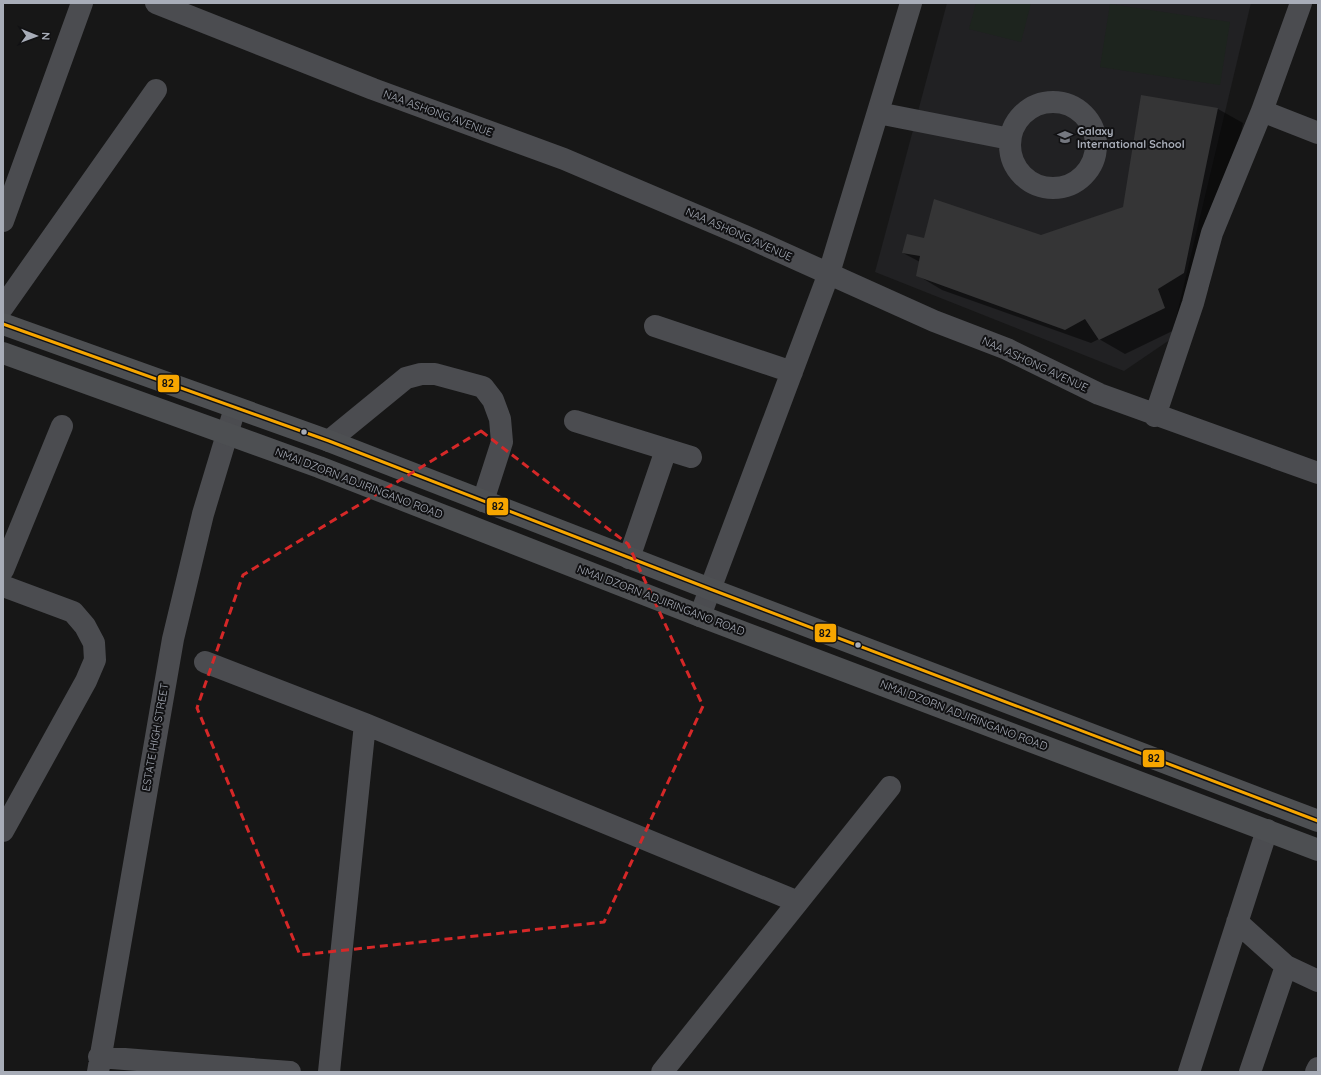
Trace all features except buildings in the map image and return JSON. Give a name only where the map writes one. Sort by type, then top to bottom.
[{"type":"main road","points":[[3,324],[329,441],[710,590],[1318,821]]},
{"type":"main road","name":"NMAI DZORN ADJIRINGANO ROAD","points":[[3,354],[319,467],[700,616],[1318,850]]},
{"type":"street","name":"NAA ASHONG AVENUE","points":[[156,3],[373,89],[564,159],[829,273],[934,321],[1007,349],[1099,394],[1155,416],[1318,473]]},
{"type":"street","points":[[700,616],[829,273],[911,3]]},
{"type":"street","points":[[1155,416],[1191,310],[1212,233],[1262,111],[1301,3]]},
{"type":"street","points":[[3,221],[7,198],[78,4]]},
{"type":"street","points":[[3,307],[156,90]]},
{"type":"street","points":[[1262,111],[1318,133]]},
{"type":"street","points":[[878,113],[1010,139]]},
{"type":"street","points":[[655,326],[792,372]]},
{"type":"street","points":[[329,441],[406,378],[421,374],[435,374],[482,387],[493,400],[500,419],[502,442],[483,501]]},
{"type":"street","name":"ESTATE HIGH STREET","points":[[98,1065],[173,639],[203,514],[235,408]]},
{"type":"street","points":[[575,421],[691,457]]},
{"type":"street","points":[[3,570],[62,426]]},
{"type":"street","points":[[629,558],[666,450]]},
{"type":"street","points":[[3,586],[73,612],[84,626],[94,643],[95,660],[86,681],[3,831]]},
{"type":"street","points":[[205,662],[365,724],[798,902]]},
{"type":"street","points":[[329,1072],[365,724]]},
{"type":"street","points":[[662,1072],[890,787]]},
{"type":"street","points":[[1189,1072],[1267,830]]},
{"type":"street","points":[[1237,922],[1286,966],[1318,981]]},
{"type":"street","points":[[1250,1072],[1286,966]]},
{"type":"street","points":[[98,1065],[290,1072]]},
{"type":"street","points":[[1316,1072],[1318,1068]]},
{"type":"highlighted area","points":[[481,431],[628,544],[703,706],[604,922],[300,955],[197,708],[243,575]]},
{"type":"shaded area","name":"Galaxy International School","points":[[947,3],[1251,3],[1171,339],[1124,371],[875,272]]},
{"type":"shaded area","points":[[976,3],[1031,3],[1021,42],[969,29]]},
{"type":"shaded area","points":[[1110,4],[1230,22],[1220,85],[1100,67]]},
{"type":"transit line","name":"82","points":[[3,324],[329,441],[710,589],[1318,821]]},
{"type":"place","name":"Galaxy International School","points":[[1065,137]]}]
